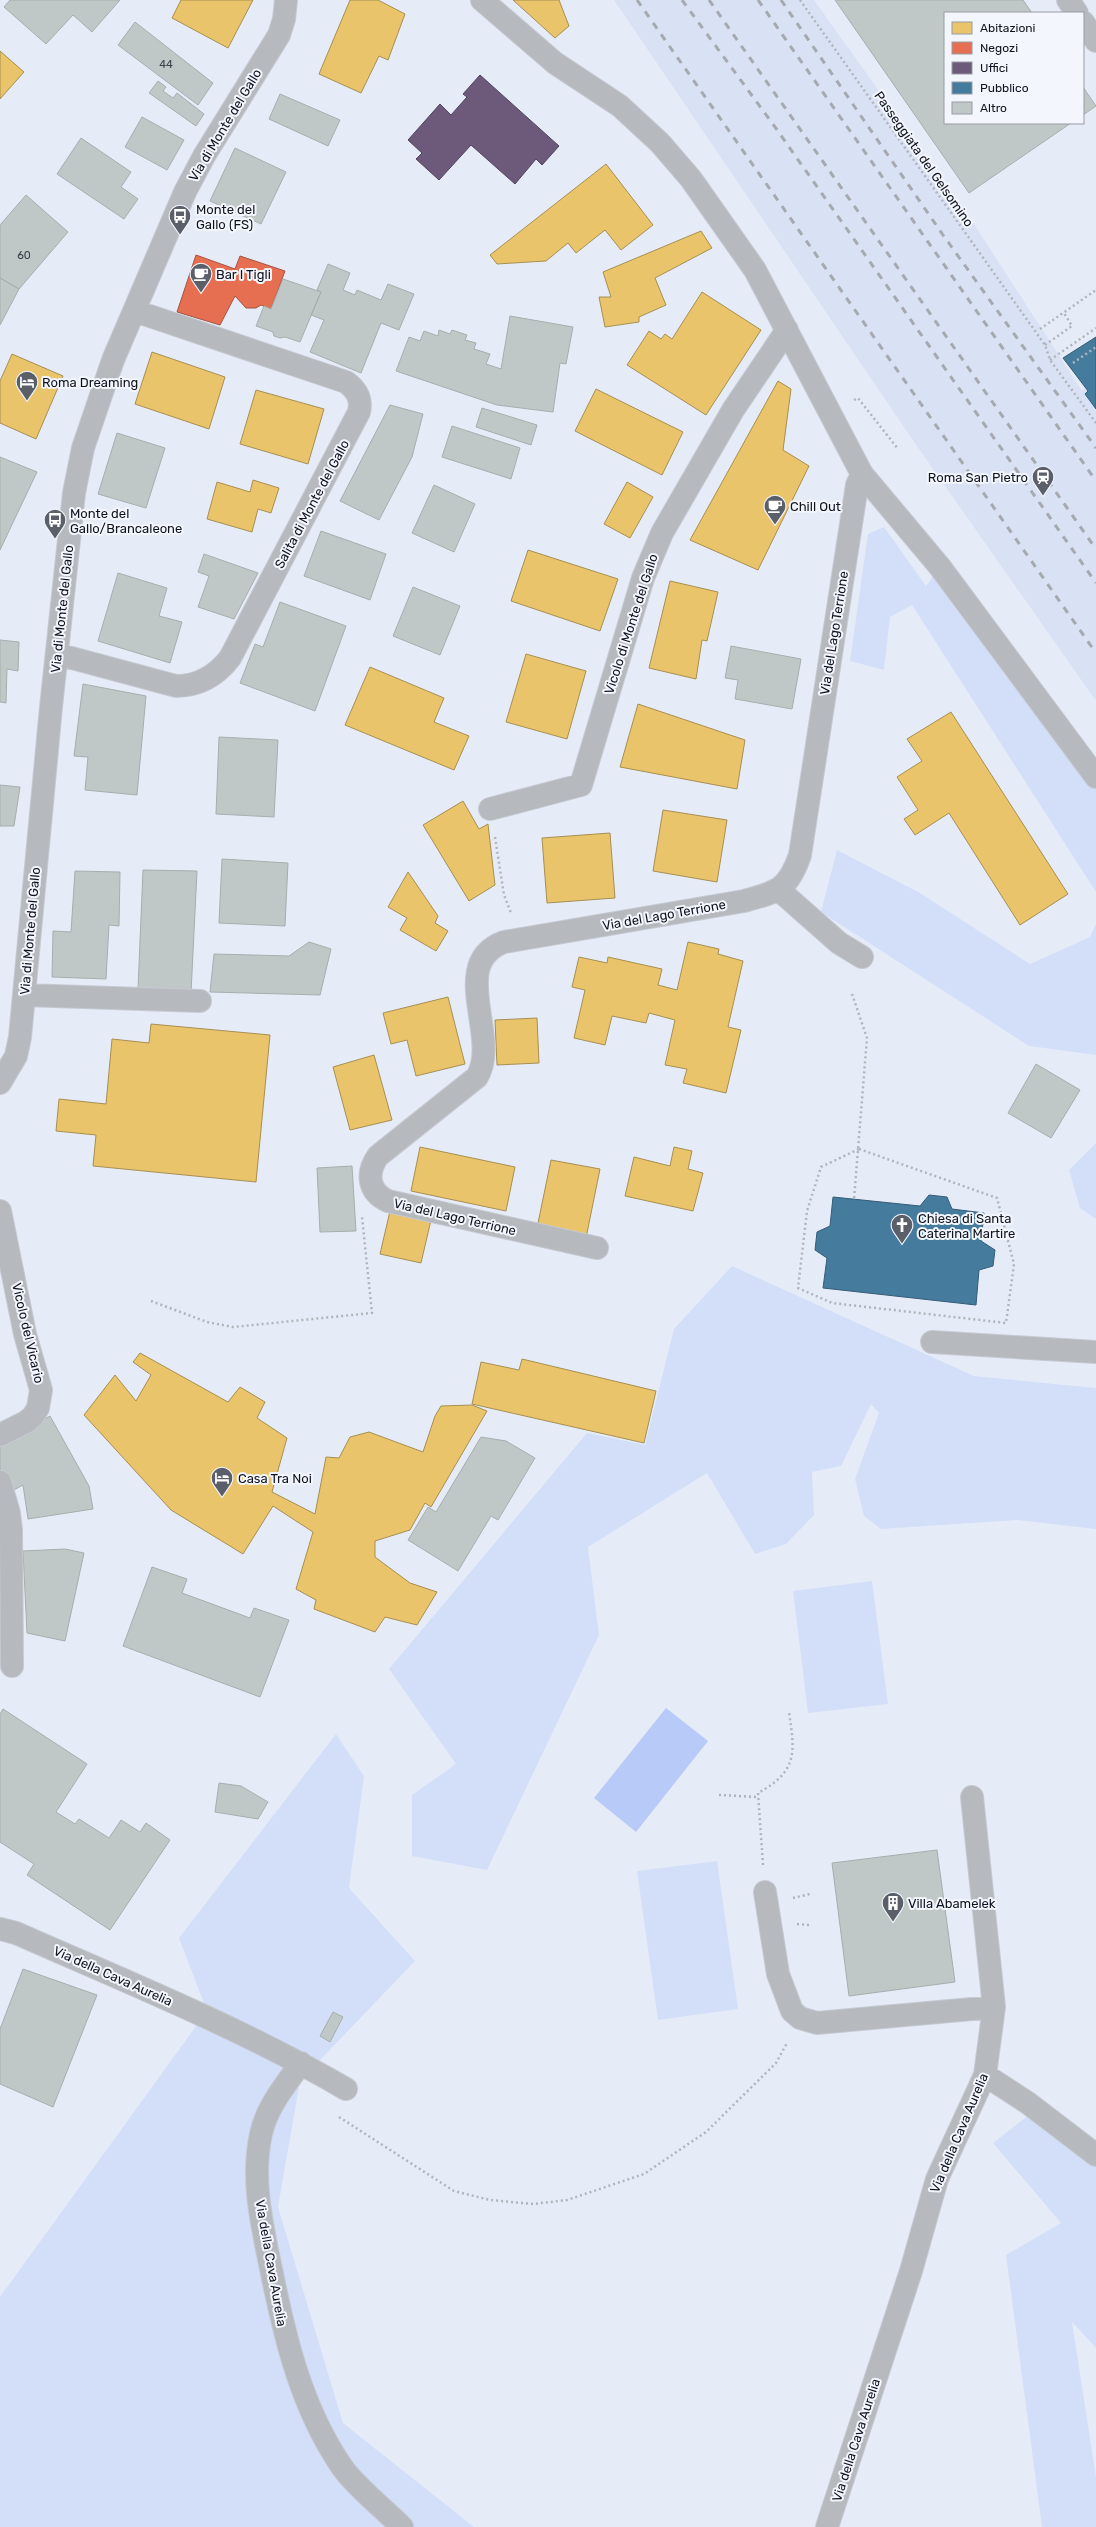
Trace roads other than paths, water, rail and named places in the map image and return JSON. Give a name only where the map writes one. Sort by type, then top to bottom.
[{"type":"street","name":"Via di Monte del Gallo","points":[[3,1076],[18,1047],[74,493],[80,463],[113,360],[185,192],[204,156],[279,35],[284,19],[286,0]]},
{"type":"street","points":[[482,0],[555,63],[620,106],[666,149],[691,179],[741,248],[787,330],[862,474],[940,567],[1096,777]]},
{"type":"street","points":[[1068,0],[1076,12]]},
{"type":"street","points":[[1084,23],[1096,41]]},
{"type":"street","name":"Salita di Monte del Gallo","points":[[57,654],[176,686],[194,684],[222,668],[241,638],[359,412],[360,401],[358,396],[346,382],[135,311]]},
{"type":"street","name":"Vicolo di Monte del Gallo","points":[[490,809],[581,785],[643,578],[662,533],[733,410],[787,330]]},
{"type":"street","name":"Via del Lago Terrione","points":[[597,1248],[400,1205],[379,1197],[371,1186],[372,1167],[378,1156],[477,1077],[482,1070],[484,1048],[477,982],[480,963],[491,948],[504,942],[744,901],[779,890],[789,881],[800,855],[857,485],[862,474]]},
{"type":"street","points":[[779,890],[839,943],[862,957]]},
{"type":"street","points":[[24,995],[200,1001]]},
{"type":"street","name":"Vicolo del Vicario","points":[[0,1211],[26,1334],[41,1390],[38,1408],[33,1416],[26,1422],[0,1435]]},
{"type":"street","points":[[932,1342],[1096,1352]]},
{"type":"street","points":[[0,1482],[9,1513],[11,1530],[12,1666]]},
{"type":"street","name":"Via della Cava Aurelia","points":[[827,2527],[911,2271],[937,2179],[985,2075],[994,2007],[972,1797]]},
{"type":"street","points":[[765,1892],[778,1974],[792,2011],[800,2018],[817,2023],[994,2007]]},
{"type":"street","name":"Via della Cava Aurelia","points":[[0,1929],[16,1933],[137,1986],[301,2063],[275,2101],[261,2133],[257,2165],[258,2208],[285,2337],[306,2403],[342,2468],[402,2527]]},
{"type":"street","points":[[301,2063],[346,2089]]},
{"type":"street","points":[[985,2075],[1028,2103],[1096,2155]]},
{"type":"water","points":[[666,1708],[708,1741],[636,1832],[594,1798]]},
{"type":"railway","points":[[637,0],[1096,653]]},
{"type":"railway","points":[[682,0],[775,127],[1096,583]]},
{"type":"railway","points":[[709,0],[1096,549]]},
{"type":"railway","points":[[758,0],[1096,481]]},
{"type":"railway","points":[[781,0],[943,235],[1096,448]]},
{"type":"place","name":"Monte del Gallo (FS)","points":[[180,236]]},
{"type":"place","name":"Bar I Tigli","points":[[201,294]]},
{"type":"place","name":"Roma Dreaming","points":[[27,402]]},
{"type":"place","name":"Roma San Pietro","points":[[1043,496]]},
{"type":"place","name":"Chill Out","points":[[775,526]]},
{"type":"place","name":"Monte del Gallo/Brancaleone","points":[[55,540]]},
{"type":"place","name":"Chiesa di Santa Caterina Martire","points":[[902,1244]]},
{"type":"place","name":"Casa Tra Noi","points":[[222,1498]]},
{"type":"place","name":"Villa Abamelek","points":[[893,1922]]}]
